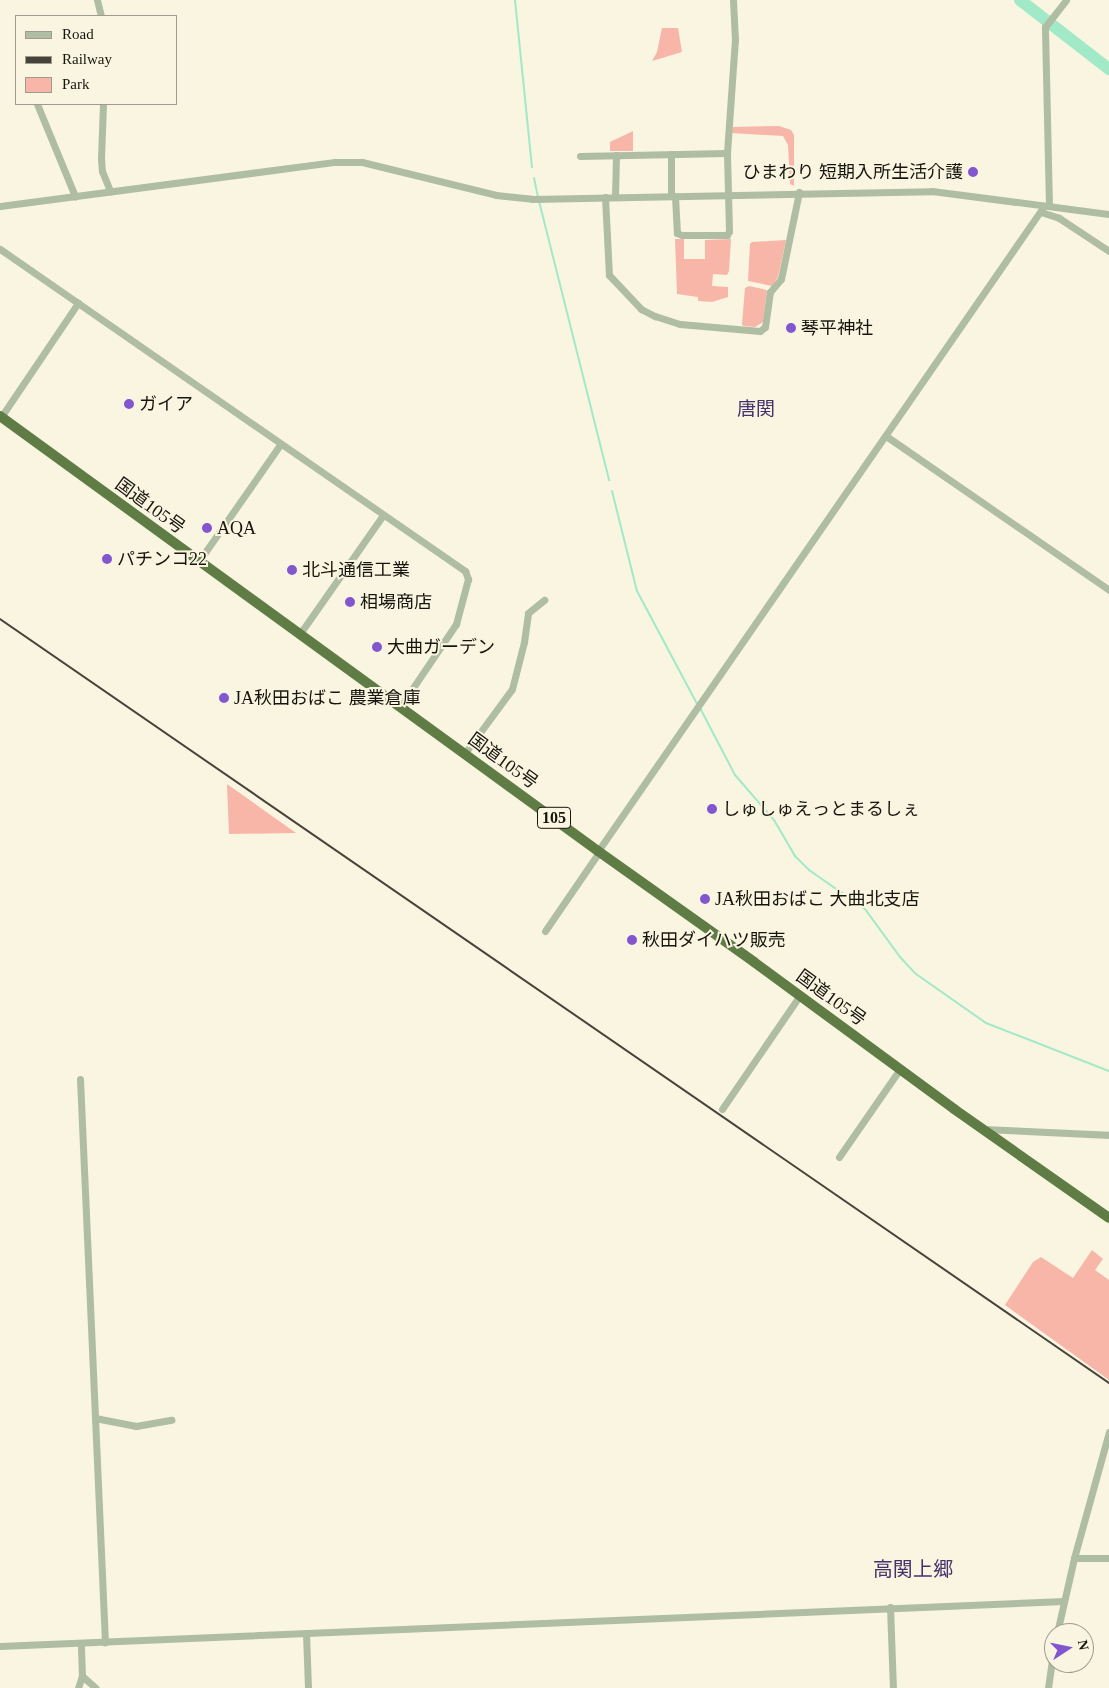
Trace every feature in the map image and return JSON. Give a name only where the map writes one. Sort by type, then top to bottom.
[{"type":"highway","name":"国道105号","points":[[0,417],[599,852],[1109,1218]]},
{"type":"street","points":[[97,0],[101,15]]},
{"type":"street","points":[[671,154],[677,233],[682,236],[727,235],[729,231],[728,153],[735,40],[733,0]]},
{"type":"street","points":[[545,930],[1045,208],[1046,26],[1066,0]]},
{"type":"street","points":[[37,105],[75,196]]},
{"type":"street","points":[[103,105],[102,171],[110,191]]},
{"type":"street","points":[[580,156],[728,153]]},
{"type":"street","points":[[616,155],[616,197]]},
{"type":"street","points":[[0,206],[303,165],[353,162],[393,169],[496,195],[534,199],[799,192],[932,191],[1045,208],[1109,214]]},
{"type":"street","points":[[605,197],[609,274],[641,309],[655,316],[680,324],[760,331],[765,327],[770,292],[781,279],[799,192]]},
{"type":"street","points":[[1045,208],[1109,251]]},
{"type":"street","points":[[0,249],[465,571],[468,579],[456,624],[400,707]]},
{"type":"street","points":[[0,417],[78,303]]},
{"type":"street","points":[[886,436],[1109,590]]},
{"type":"street","points":[[199,561],[280,444]]},
{"type":"street","points":[[299,635],[383,515]]},
{"type":"street","points":[[465,753],[512,689],[524,642],[528,614],[544,600]]},
{"type":"street","points":[[722,1109],[800,996]]},
{"type":"street","points":[[839,1157],[900,1069]]},
{"type":"street","points":[[80,1079],[105,1642]]},
{"type":"street","points":[[984,1129],[1109,1135]]},
{"type":"street","points":[[95,1418],[136,1426],[171,1420]]},
{"type":"street","points":[[1059,1623],[1074,1558],[1109,1432]]},
{"type":"street","points":[[1074,1558],[1109,1558]]},
{"type":"street","points":[[0,1646],[1064,1601]]},
{"type":"street","points":[[890,1607],[893,1688]]},
{"type":"street","points":[[306,1633],[308,1688]]},
{"type":"street","points":[[78,1688],[82,1676],[82,1643]]},
{"type":"street","points":[[1048,1688],[1050,1673]]},
{"type":"street","points":[[82,1676],[96,1688]]},
{"type":"green space","points":[[662,28],[678,28],[682,52],[652,61],[657,52]]},
{"type":"green space","points":[[779,126],[791,130],[794,135],[794,186],[790,184],[788,145],[783,136],[731,133],[733,127]]},
{"type":"green space","points":[[633,131],[633,151],[610,151],[610,142]]},
{"type":"green space","points":[[675,239],[684,239],[684,259],[705,259],[705,240],[731,239],[729,271],[727,275],[713,274],[712,286],[728,287],[728,297],[712,302],[698,301],[698,297],[677,294]]},
{"type":"green space","points":[[786,240],[778,277],[772,286],[748,281],[750,244],[752,242]]},
{"type":"green space","points":[[749,286],[767,290],[763,322],[755,327],[743,326],[742,324],[745,288]]},
{"type":"green space","points":[[227,784],[296,833],[229,834]]},
{"type":"green space","points":[[1092,1250],[1103,1259],[1095,1270],[1109,1280],[1109,1380],[1005,1305],[1033,1262],[1041,1257],[1073,1278]]},
{"type":"waterway","points":[[515,0],[532,167]]},
{"type":"waterway","points":[[1020,0],[1109,69]]},
{"type":"waterway","points":[[534,178],[538,197]]},
{"type":"waterway","points":[[539,201],[609,480]]},
{"type":"waterway","points":[[612,491],[637,591],[697,704]]},
{"type":"waterway","points":[[700,708],[735,775],[774,820],[795,856],[809,870],[865,909],[900,957],[916,974],[986,1023],[1109,1071]]},
{"type":"railway","points":[[0,619],[1109,1383]]},
{"type":"place","name":"ひまわり 短期入所生活介護","points":[[973,172]]},
{"type":"place","name":"琴平神社","points":[[791,328]]},
{"type":"place","name":"ガイア","points":[[129,404]]},
{"type":"place","name":"AQA","points":[[207,528]]},
{"type":"place","name":"パチンコ22","points":[[107,559]]},
{"type":"place","name":"北斗通信工業","points":[[292,570]]},
{"type":"place","name":"相場商店","points":[[350,602]]},
{"type":"place","name":"大曲ガーデン","points":[[377,647]]},
{"type":"place","name":"JA秋田おばこ 農業倉庫","points":[[224,698]]},
{"type":"place","name":"しゅしゅえっとまるしぇ","points":[[712,809]]},
{"type":"place","name":"JA秋田おばこ 大曲北支店","points":[[705,899]]},
{"type":"place","name":"秋田ダイハツ販売","points":[[632,940]]},
{"type":"district","name":"唐関","points":[[756,409]]},
{"type":"district","name":"高関上郷","points":[[913,1569]]}]
